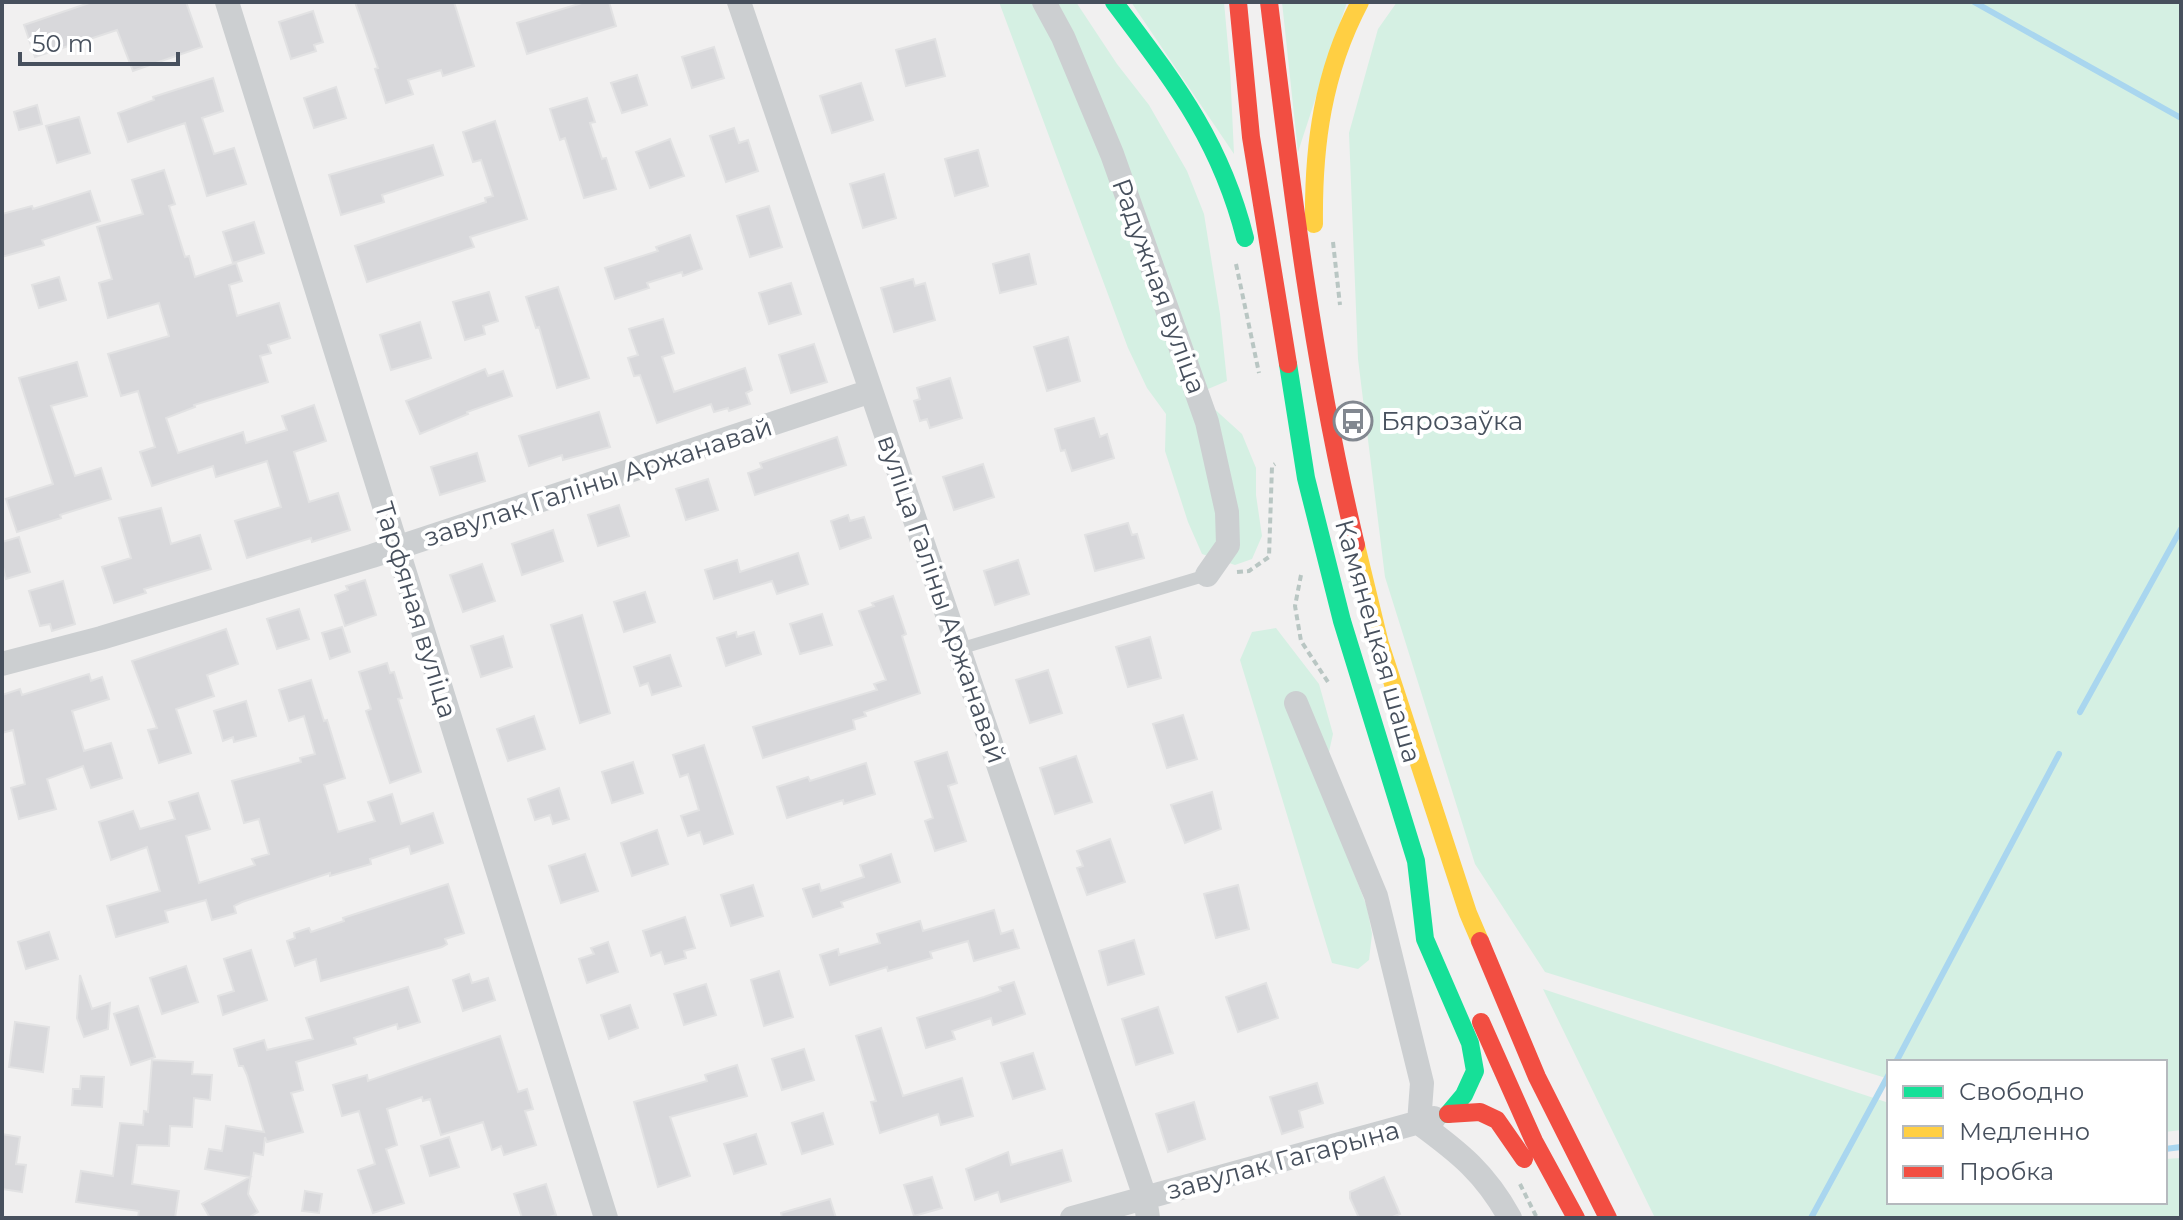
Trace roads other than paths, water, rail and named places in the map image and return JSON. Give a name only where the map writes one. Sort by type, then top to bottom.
[{"type":"main road","points":[[1114,2],[1176,84],[1218,152],[1239,207],[1248,251]]},
{"type":"main road","name":"Камянецкая шаша","points":[[1238,2],[1251,137],[1299,443],[1342,621],[1416,861],[1425,939],[1470,1043],[1475,1071],[1464,1095],[1448,1114]]},
{"type":"main road","name":"Камянецкая шаша","points":[[1269,2],[1295,220],[1318,361],[1348,512],[1380,644],[1468,913],[1537,1077],[1608,1218]]},
{"type":"main road","points":[[1318,361],[1323,310],[1314,216],[1319,123],[1335,58],[1360,2]]},
{"type":"main road","points":[[1266,341],[1276,390],[1299,443]]},
{"type":"main road","points":[[1416,861],[1440,920]]},
{"type":"main road","points":[[1476,1008],[1534,1141],[1576,1218]]},
{"type":"main road","points":[[1448,1114],[1480,1112],[1497,1120],[1516,1146],[1555,1218]]},
{"type":"street","name":"Тарфяная вуліца","points":[[227,2],[606,1218]]},
{"type":"street","name":"вуліца Галіны Аржанавай","points":[[739,2],[1146,1208]]},
{"type":"street","name":"Радужная вуліца","points":[[1044,2],[1063,37],[1112,154],[1207,422],[1227,512],[1228,545],[1207,575]]},
{"type":"street","name":"завулак Галіны Аржанавай","points":[[2,664],[397,548],[871,391]]},
{"type":"street","points":[[1296,703],[1376,896],[1422,1083],[1419,1123],[1464,1156],[1510,1218]]},
{"type":"street","name":"завулак Гагарына","points":[[1072,1218],[1146,1208],[1448,1114]]},
{"type":"lane","points":[[959,649],[1207,575]]},
{"type":"waterway","points":[[1974,2],[2181,118]]},
{"type":"waterway","points":[[2080,712],[2181,529]]},
{"type":"waterway","points":[[1897,1060],[2059,754]]},
{"type":"waterway","points":[[1811,1218],[1887,1078]]},
{"type":"waterway","points":[[2167,1149],[2181,1147]]},
{"type":"place","name":"Бярозаўка","points":[[1353,421]]}]
